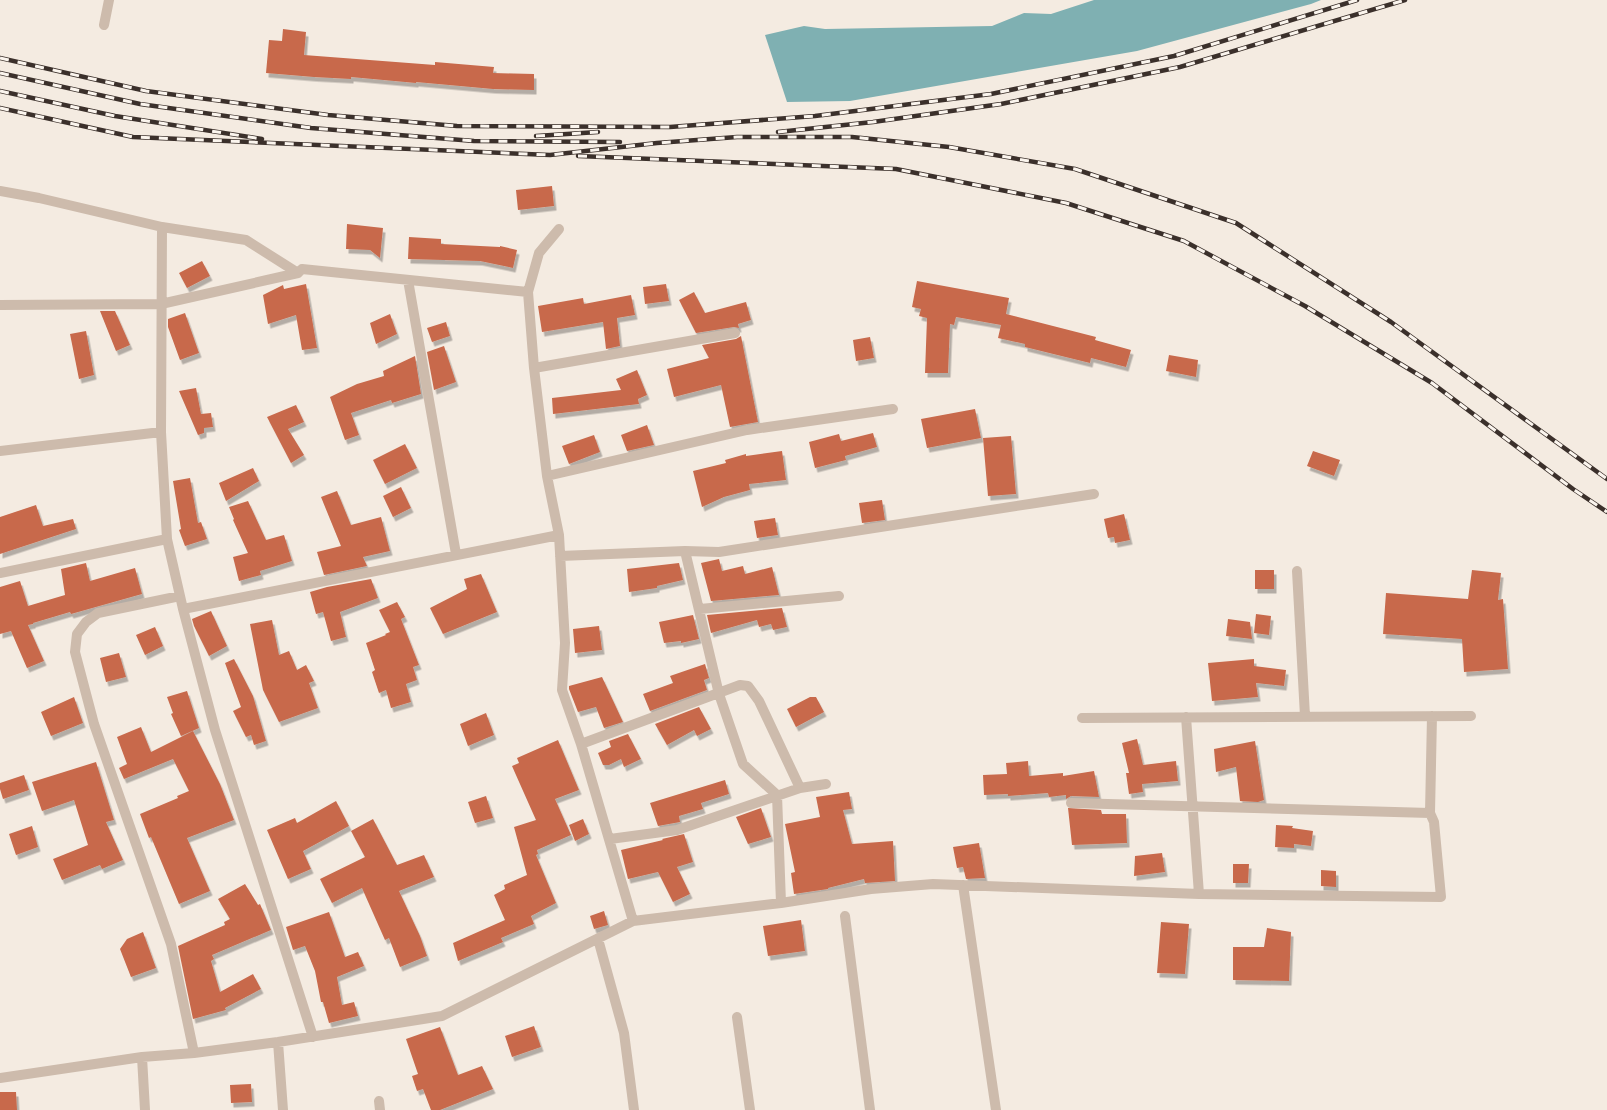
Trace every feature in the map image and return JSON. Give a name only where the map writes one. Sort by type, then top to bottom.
[{"type":"street","points":[[104,25],[109,0]]},
{"type":"street","points":[[0,191],[39,198],[162,227],[246,240],[298,273]]},
{"type":"street","points":[[162,227],[161,432],[167,539],[183,609],[215,730],[313,1037]]},
{"type":"street","points":[[559,229],[539,253],[528,292],[534,368],[547,476],[559,535],[565,643],[562,690],[581,744],[633,921]]},
{"type":"street","points":[[0,306],[161,304],[298,273],[302,270],[528,292]]},
{"type":"street","points":[[408,280],[456,554]]},
{"type":"street","points":[[534,368],[735,333]]},
{"type":"street","points":[[547,476],[746,430],[893,409]]},
{"type":"street","points":[[0,452],[161,432]]},
{"type":"street","points":[[560,556],[685,551],[719,552],[1094,494]]},
{"type":"street","points":[[183,609],[456,554],[559,535]]},
{"type":"street","points":[[0,573],[167,539]]},
{"type":"street","points":[[685,551],[719,694],[744,764],[776,795],[781,903]]},
{"type":"street","points":[[1297,570],[1305,716]]},
{"type":"street","points":[[180,596],[98,613],[86,622],[77,634],[75,652],[94,724],[171,944],[194,1053]]},
{"type":"street","points":[[700,609],[839,596]]},
{"type":"street","points":[[581,744],[740,685],[748,686],[759,701],[800,788]]},
{"type":"street","points":[[0,1078],[142,1057],[194,1053],[278,1042],[442,1016],[633,921],[781,903],[871,889],[933,884],[1199,894],[1441,897],[1434,822],[1430,813],[1432,716]]},
{"type":"street","points":[[1082,718],[1471,716]]},
{"type":"street","points":[[1186,717],[1194,806],[1199,894]]},
{"type":"street","points":[[610,839],[677,830],[776,795],[800,788],[826,784]]},
{"type":"street","points":[[1071,803],[1430,813]]},
{"type":"street","points":[[964,885],[996,1110]]},
{"type":"street","points":[[845,916],[870,1110]]},
{"type":"street","points":[[598,939],[624,1033],[634,1110]]},
{"type":"street","points":[[737,1017],[750,1110]]},
{"type":"street","points":[[278,1042],[283,1110]]},
{"type":"street","points":[[142,1057],[146,1110]]},
{"type":"water","points":[[1094,0],[1321,0],[1137,51],[850,101],[787,102],[765,35],[804,26],[825,29],[992,26],[1024,13],[1051,14]]},
{"type":"building","points":[[283,29],[306,32],[304,55],[435,65],[435,62],[494,67],[493,73],[534,74],[534,90],[493,89],[351,77],[351,79],[266,73],[269,40],[282,41]]},
{"type":"building","points":[[552,186],[554,206],[518,210],[516,190]]},
{"type":"building","points":[[347,224],[383,228],[380,258],[370,250],[346,249]]},
{"type":"building","points":[[409,237],[441,239],[441,244],[500,246],[517,250],[513,268],[480,261],[408,259]]},
{"type":"building","points":[[202,261],[210,276],[187,288],[179,273]]},
{"type":"building","points":[[917,281],[1009,298],[1006,314],[1096,337],[1095,340],[1131,350],[1126,367],[1091,358],[1090,363],[1025,347],[1025,344],[998,338],[1001,325],[956,317],[954,325],[950,324],[948,373],[925,373],[927,318],[919,316],[921,309],[912,307]]},
{"type":"building","points":[[306,284],[317,348],[302,350],[296,315],[268,324],[263,295],[283,285],[284,289]]},
{"type":"building","points":[[666,284],[669,301],[645,304],[643,287]]},
{"type":"building","points":[[694,292],[705,313],[746,302],[751,320],[738,324],[739,328],[734,327],[696,333],[679,300]]},
{"type":"building","points":[[631,295],[635,315],[617,318],[620,346],[606,349],[603,322],[542,332],[538,306],[583,298],[584,304]]},
{"type":"building","points":[[100,311],[115,311],[130,345],[116,351]]},
{"type":"building","points":[[185,313],[199,353],[180,360],[168,327],[168,319]]},
{"type":"building","points":[[390,314],[397,334],[376,344],[370,323]]},
{"type":"building","points":[[446,322],[450,336],[432,342],[427,328]]},
{"type":"building","points":[[86,331],[94,375],[79,379],[70,334]]},
{"type":"building","points":[[741,336],[758,422],[730,427],[721,385],[674,397],[667,369],[709,358],[702,345],[736,339]]},
{"type":"building","points":[[870,337],[874,358],[856,361],[853,340]]},
{"type":"building","points":[[444,346],[456,382],[434,390],[427,352]]},
{"type":"building","points":[[1169,355],[1198,360],[1196,377],[1166,371]]},
{"type":"building","points":[[415,356],[421,394],[392,403],[391,400],[351,413],[359,435],[345,440],[330,397],[357,384],[384,376],[383,371]]},
{"type":"building","points":[[637,370],[647,395],[638,399],[639,404],[553,414],[552,398],[621,390],[616,379]]},
{"type":"building","points":[[196,388],[201,414],[211,413],[213,427],[204,428],[204,433],[198,435],[179,391]]},
{"type":"building","points":[[296,405],[304,422],[288,429],[304,455],[291,463],[267,417]]},
{"type":"building","points":[[975,409],[981,438],[927,448],[921,419]]},
{"type":"building","points":[[647,425],[654,445],[627,451],[621,435]]},
{"type":"building","points":[[873,433],[877,447],[845,456],[846,460],[815,468],[809,442],[839,434],[841,441]]},
{"type":"building","points":[[594,435],[600,452],[569,464],[562,446]]},
{"type":"building","points":[[1011,436],[1016,494],[988,496],[983,438]]},
{"type":"building","points":[[405,444],[417,468],[385,484],[373,460]]},
{"type":"building","points":[[782,451],[786,480],[749,484],[750,490],[724,497],[702,507],[693,471],[726,463],[725,460],[746,454],[746,456]]},
{"type":"building","points":[[1313,451],[1340,460],[1334,476],[1307,466]]},
{"type":"building","points":[[253,468],[259,481],[226,501],[219,483]]},
{"type":"building","points":[[190,478],[198,523],[201,522],[207,539],[185,546],[179,530],[181,529],[173,481]]},
{"type":"building","points":[[401,487],[411,508],[393,517],[383,496]]},
{"type":"building","points":[[337,491],[351,525],[381,517],[390,551],[363,557],[367,566],[324,575],[317,552],[341,546],[321,497]]},
{"type":"building","points":[[882,500],[885,520],[862,523],[859,503]]},
{"type":"building","points":[[248,501],[266,540],[284,535],[292,561],[260,571],[261,575],[239,581],[233,557],[248,553],[233,520],[234,519],[229,507]]},
{"type":"building","points":[[36,505],[43,526],[73,519],[76,529],[0,554],[0,517]]},
{"type":"building","points":[[1124,514],[1130,540],[1115,543],[1114,537],[1108,538],[1104,519]]},
{"type":"building","points":[[775,518],[778,535],[757,538],[754,521]]},
{"type":"building","points":[[719,559],[722,571],[743,566],[745,574],[772,567],[779,595],[711,601],[701,563]]},
{"type":"building","points":[[86,563],[90,581],[135,568],[142,594],[71,614],[70,612],[28,625],[44,661],[27,668],[11,631],[0,634],[0,587],[20,581],[28,606],[65,595],[61,569]]},
{"type":"building","points":[[679,563],[683,580],[657,586],[657,588],[629,592],[627,569]]},
{"type":"building","points":[[1255,570],[1274,570],[1274,589],[1255,589]]},
{"type":"building","points":[[1472,570],[1501,573],[1498,600],[1503,599],[1508,669],[1464,672],[1462,639],[1383,634],[1386,593],[1468,599]]},
{"type":"building","points":[[481,574],[497,612],[443,634],[430,608],[467,589],[464,579]]},
{"type":"building","points":[[371,579],[378,598],[340,612],[346,637],[331,641],[323,612],[316,614],[310,592],[327,587]]},
{"type":"building","points":[[397,602],[405,617],[401,619],[419,665],[413,667],[417,680],[406,684],[411,702],[391,708],[386,690],[379,693],[372,672],[375,670],[366,643],[390,632],[379,610]]},
{"type":"building","points":[[782,608],[787,627],[773,630],[771,624],[759,627],[757,620],[711,633],[707,615]]},
{"type":"building","points":[[211,611],[227,646],[209,656],[192,619]]},
{"type":"building","points":[[1256,614],[1271,616],[1269,635],[1254,633]]},
{"type":"building","points":[[693,615],[699,639],[681,643],[681,641],[664,643],[659,622]]},
{"type":"building","points":[[1228,619],[1250,622],[1252,639],[1226,636]]},
{"type":"building","points":[[272,620],[279,655],[289,651],[297,670],[306,665],[314,681],[309,683],[318,708],[279,722],[263,690],[250,624]]},
{"type":"building","points":[[599,626],[602,650],[575,653],[573,629]]},
{"type":"building","points":[[155,627],[163,646],[145,655],[136,635]]},
{"type":"building","points":[[119,653],[126,677],[106,682],[100,658]]},
{"type":"building","points":[[234,659],[253,696],[266,741],[254,745],[251,735],[246,737],[233,711],[241,707],[225,663]]},
{"type":"building","points":[[1254,659],[1254,666],[1286,670],[1284,686],[1256,683],[1258,697],[1212,701],[1208,663]]},
{"type":"building","points":[[705,664],[709,678],[704,680],[707,690],[650,711],[643,694],[673,683],[670,676]]},
{"type":"building","points":[[602,677],[623,722],[604,728],[596,707],[578,712],[569,689],[569,686]]},
{"type":"building","points":[[187,691],[199,728],[181,736],[171,714],[173,713],[167,697]]},
{"type":"building","points":[[74,697],[83,723],[51,736],[41,712]]},
{"type":"building","points":[[810,697],[816,697],[824,712],[796,727],[787,709]]},
{"type":"building","points":[[699,707],[711,729],[697,736],[694,730],[667,745],[655,724]]},
{"type":"building","points":[[486,713],[494,735],[468,746],[460,724]]},
{"type":"building","points":[[141,727],[151,752],[193,731],[220,784],[234,820],[187,838],[210,891],[179,904],[151,837],[149,838],[140,814],[178,798],[177,796],[189,791],[173,759],[124,779],[119,768],[127,764],[117,737]]},
{"type":"building","points":[[628,734],[641,759],[624,767],[621,759],[609,765],[603,765],[598,753],[611,747],[609,741]]},
{"type":"building","points":[[1137,739],[1143,765],[1176,761],[1178,781],[1142,784],[1143,792],[1129,794],[1126,773],[1129,773],[1122,743]]},
{"type":"building","points":[[558,740],[579,790],[555,799],[571,835],[537,850],[538,854],[536,855],[556,903],[531,916],[534,924],[501,938],[503,942],[458,961],[453,943],[505,920],[494,895],[505,889],[504,885],[527,875],[514,827],[536,820],[512,766],[519,763],[517,758]]},
{"type":"building","points":[[1255,741],[1264,800],[1258,802],[1240,801],[1236,767],[1216,772],[1214,749]]},
{"type":"building","points":[[1028,761],[1029,776],[1063,773],[1063,776],[1094,771],[1099,797],[1071,796],[1066,799],[1066,795],[1049,797],[1048,793],[1008,796],[1008,794],[984,795],[983,775],[1007,774],[1006,763]]},
{"type":"building","points":[[96,762],[114,820],[106,822],[123,860],[102,869],[100,865],[62,880],[53,859],[88,845],[74,800],[42,811],[32,782]]},
{"type":"building","points":[[24,775],[29,790],[3,799],[0,783]]},
{"type":"building","points":[[725,780],[729,794],[701,803],[703,809],[679,816],[680,822],[658,826],[650,803]]},
{"type":"building","points":[[849,792],[852,809],[843,810],[852,844],[893,841],[895,881],[865,883],[864,879],[828,889],[794,894],[791,873],[795,872],[785,824],[820,817],[816,797]]},
{"type":"building","points":[[486,796],[493,818],[475,823],[468,802]]},
{"type":"building","points":[[336,801],[349,826],[303,851],[311,869],[288,879],[267,830],[295,818],[297,823]]},
{"type":"building","points":[[761,808],[771,837],[748,844],[736,817]]},
{"type":"building","points":[[1068,808],[1101,810],[1102,814],[1126,814],[1127,843],[1072,845]]},
{"type":"building","points":[[373,819],[397,865],[424,855],[434,877],[399,891],[420,936],[427,956],[400,967],[389,938],[385,940],[362,888],[332,903],[320,879],[365,857],[351,831]]},
{"type":"building","points":[[583,819],[589,834],[575,841],[569,825]]},
{"type":"building","points":[[1276,825],[1293,826],[1292,828],[1313,831],[1311,846],[1294,844],[1294,848],[1275,847]]},
{"type":"building","points":[[32,826],[38,847],[16,855],[9,834]]},
{"type":"building","points":[[684,834],[693,862],[677,867],[690,894],[673,902],[658,872],[628,879],[621,850]]},
{"type":"building","points":[[979,843],[985,878],[966,879],[963,867],[957,868],[953,847]]},
{"type":"building","points":[[1162,853],[1165,872],[1134,876],[1135,856]]},
{"type":"building","points":[[1233,864],[1249,864],[1248,883],[1233,883]]},
{"type":"building","points":[[1321,870],[1336,871],[1336,887],[1321,886]]},
{"type":"building","points":[[245,884],[258,905],[260,904],[271,930],[212,955],[214,959],[211,961],[220,992],[253,974],[261,989],[225,1008],[226,1010],[193,1019],[178,946],[225,925],[224,922],[230,919],[218,899]]},
{"type":"building","points":[[604,911],[608,925],[594,929],[590,916]]},
{"type":"building","points":[[329,912],[345,957],[358,952],[364,966],[337,977],[342,1005],[354,1002],[358,1016],[329,1023],[323,1002],[321,1002],[315,971],[305,946],[293,950],[286,927]]},
{"type":"building","points":[[801,920],[805,951],[768,956],[763,926]]},
{"type":"building","points":[[1161,922],[1189,924],[1185,974],[1157,973]]},
{"type":"building","points":[[1267,928],[1291,932],[1289,981],[1233,980],[1233,947],[1264,947]]},
{"type":"building","points":[[143,932],[156,968],[131,977],[120,949],[127,939]]},
{"type":"building","points":[[534,1026],[541,1047],[512,1057],[505,1036]]},
{"type":"building","points":[[440,1027],[458,1075],[482,1066],[493,1089],[440,1110],[431,1110],[423,1089],[417,1091],[412,1076],[418,1074],[406,1039]]},
{"type":"building","points":[[251,1084],[252,1102],[231,1103],[230,1085]]},
{"type":"building","points":[[0,1092],[16,1092],[17,1110],[0,1110]]},
{"type":"railway","points":[[0,58],[146,91],[328,115],[457,126],[670,127],[815,116],[991,94],[1174,56],[1357,0]]},
{"type":"railway","points":[[778,132],[873,122],[1001,104],[1180,67],[1405,0]]},
{"type":"railway","points":[[0,73],[140,104],[311,128],[474,141],[620,142]]},
{"type":"railway","points":[[0,91],[115,116],[262,139]]},
{"type":"railway","points":[[0,108],[133,137],[550,155],[657,143],[737,137],[852,137],[949,147],[1075,169],[1236,223],[1391,322],[1607,479]]},
{"type":"railway","points":[[536,136],[598,132]]},
{"type":"railway","points":[[578,156],[896,169],[1066,203],[1184,241],[1305,306],[1432,383],[1573,489],[1607,512]]}]
